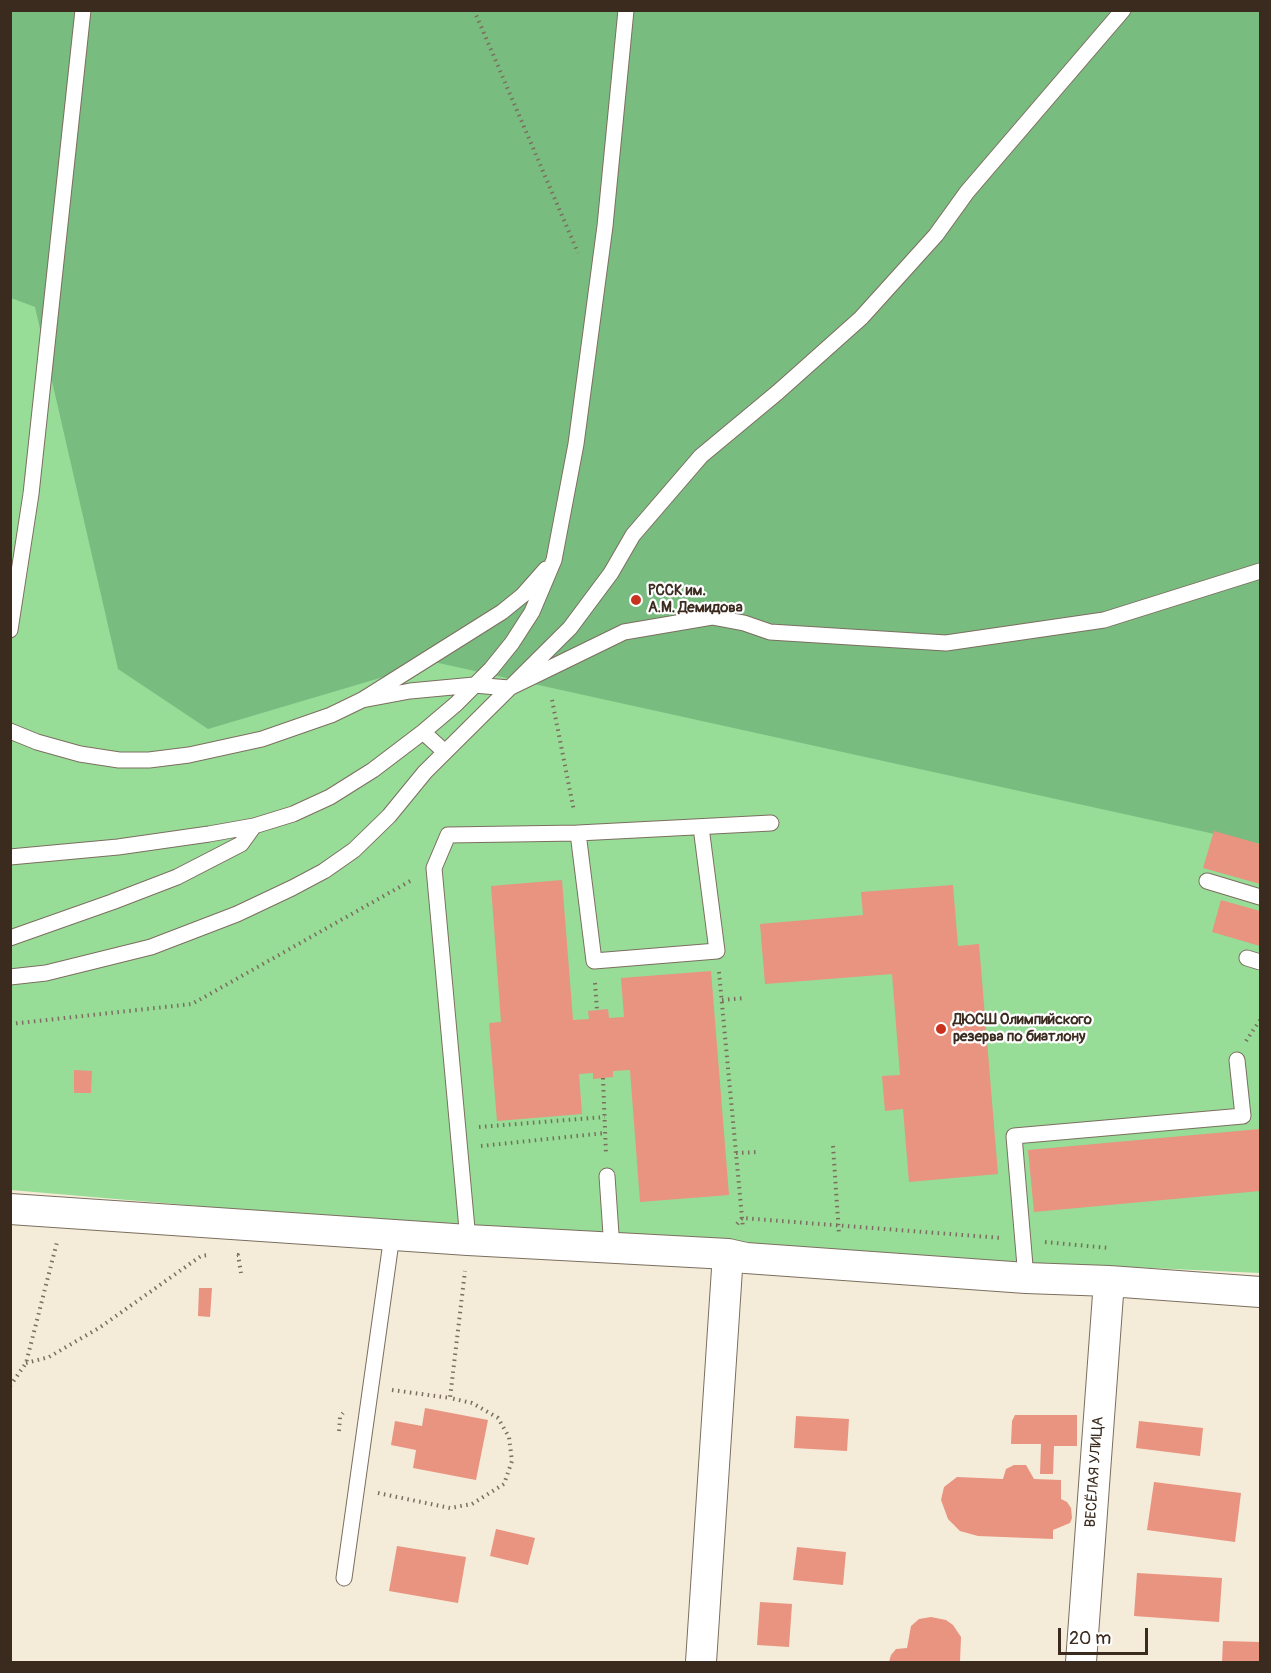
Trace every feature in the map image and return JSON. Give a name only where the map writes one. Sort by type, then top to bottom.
[{"type":"street","points":[[10,1209],[1260,1292]]},
{"type":"street","points":[[701,1662],[737,1256]]},
{"type":"street","name":"ВЕСЁЛАЯ УЛИЦА","points":[[1081,1662],[1109,1281]]},
{"type":"lane","points":[[10,630],[31,494],[83,10]]},
{"type":"lane","points":[[10,857],[118,847],[254,826],[293,814],[330,797],[373,770],[423,732],[456,704],[491,669],[512,643],[532,612],[554,560],[576,444],[606,226],[626,10]]},
{"type":"lane","points":[[10,977],[46,973],[151,947],[237,914],[292,888],[324,871],[354,850],[389,816],[425,772],[570,628],[611,573],[633,535],[701,456],[778,392],[861,318],[936,235],[967,192],[1123,10]]},
{"type":"lane","points":[[10,731],[37,742],[80,754],[119,760],[149,760],[228,748],[262,740],[331,715],[362,700],[502,612],[523,595],[554,560]]},
{"type":"lane","points":[[362,700],[410,691],[474,685],[509,688],[624,632],[712,618],[744,623],[770,632],[946,643],[1104,620],[1260,571]]},
{"type":"lane","points":[[423,732],[445,752]]},
{"type":"lane","points":[[468,1240],[434,868],[448,835],[578,833],[771,823]]},
{"type":"lane","points":[[10,938],[177,877],[241,844],[254,826]]},
{"type":"lane","points":[[578,833],[594,961],[717,951],[701,827]]},
{"type":"lane","points":[[1207,882],[1260,897]]},
{"type":"lane","points":[[1026,1278],[1014,1136],[1243,1116],[1237,1060]]},
{"type":"lane","points":[[607,1176],[612,1249]]},
{"type":"lane","points":[[344,1578],[392,1235]]},
{"type":"path","points":[[474,10],[596,295]]},
{"type":"path","points":[[552,700],[578,833]]},
{"type":"path","points":[[10,1024],[192,1004],[434,868]]},
{"type":"path","points":[[717,951],[742,1218],[737,1256]]},
{"type":"path","points":[[722,1000],[745,998]]},
{"type":"path","points":[[603,1078],[607,1176]]},
{"type":"path","points":[[458,1128],[604,1117]]},
{"type":"path","points":[[460,1148],[605,1133]]},
{"type":"path","points":[[833,1146],[842,1265]]},
{"type":"path","points":[[736,1153],[758,1152]]},
{"type":"path","points":[[10,1386],[26,1363],[64,1212]]},
{"type":"path","points":[[742,1218],[1023,1240]]},
{"type":"path","points":[[450,1398],[468,1240]]},
{"type":"path","points":[[26,1363],[49,1357],[99,1328],[201,1256],[211,1255]]},
{"type":"path","points":[[229,1255],[238,1255],[241,1273]]},
{"type":"path","points":[[339,1438],[340,1418],[356,1397],[372,1388],[472,1403],[498,1418],[509,1437],[512,1461],[504,1484],[472,1504],[450,1508],[356,1490]]},
{"type":"green space","name":"РССК им. А.М. Демидова","points":[[10,11],[1260,11],[1260,1273],[664,1246],[11,1190]]},
{"type":"green space","points":[[11,11],[1260,11],[1260,844],[434,662],[208,729],[118,669],[35,307],[11,298]]},
{"type":"building","points":[[1214,831],[1260,844],[1260,884],[1203,868]]},
{"type":"building","points":[[562,880],[573,1020],[589,1019],[588,1011],[608,1009],[609,1018],[624,1017],[621,978],[711,971],[729,1195],[640,1202],[630,1070],[613,1071],[613,1077],[593,1079],[593,1073],[579,1074],[582,1114],[497,1121],[489,1023],[501,1022],[491,886]]},
{"type":"building","name":"ДЮСШ Олимпийского резерва по биатлону","points":[[953,885],[958,946],[979,944],[998,1174],[909,1182],[903,1109],[885,1111],[882,1076],[900,1075],[892,974],[765,984],[760,924],[863,915],[861,892]]},
{"type":"building","points":[[1221,900],[1260,911],[1260,946],[1212,932]]},
{"type":"building","points":[[74,1070],[92,1071],[91,1093],[74,1093]]},
{"type":"building","points":[[1260,1129],[1260,1191],[1034,1212],[1028,1150]]},
{"type":"building","points":[[199,1288],[212,1288],[210,1317],[198,1316]]},
{"type":"building","points":[[425,1408],[488,1420],[476,1480],[413,1468],[416,1450],[391,1445],[395,1421],[422,1426]]},
{"type":"building","points":[[1015,1415],[1077,1415],[1077,1446],[1054,1446],[1053,1474],[1040,1474],[1041,1444],[1011,1444],[1012,1421]]},
{"type":"building","points":[[796,1416],[849,1419],[847,1451],[794,1448]]},
{"type":"building","points":[[1139,1421],[1203,1428],[1200,1456],[1136,1448]]},
{"type":"building","points":[[1014,1465],[1026,1465],[1034,1479],[1061,1480],[1061,1499],[1071,1508],[1072,1518],[1070,1523],[1053,1530],[1053,1539],[978,1536],[960,1531],[948,1519],[941,1500],[944,1487],[957,1477],[1003,1479],[1006,1469]]},
{"type":"building","points":[[1154,1482],[1241,1493],[1235,1542],[1147,1530]]},
{"type":"building","points":[[496,1529],[535,1538],[528,1565],[490,1556]]},
{"type":"building","points":[[397,1546],[466,1557],[458,1603],[389,1591]]},
{"type":"building","points":[[797,1547],[846,1552],[843,1585],[793,1580]]},
{"type":"building","points":[[1137,1573],[1222,1578],[1219,1622],[1134,1616]]},
{"type":"building","points":[[760,1602],[792,1604],[789,1647],[757,1645]]},
{"type":"building","points":[[931,1617],[946,1620],[953,1625],[961,1637],[960,1662],[889,1662],[896,1649],[907,1648],[911,1626],[919,1619]]},
{"type":"building","points":[[1223,1641],[1260,1642],[1260,1662],[1222,1662]]},
{"type":"place","name":"РССК им. А.М. Демидова","points":[[636,600]]},
{"type":"place","name":"ДЮСШ Олимпийского резерва по биатлону","points":[[941,1029]]}]
